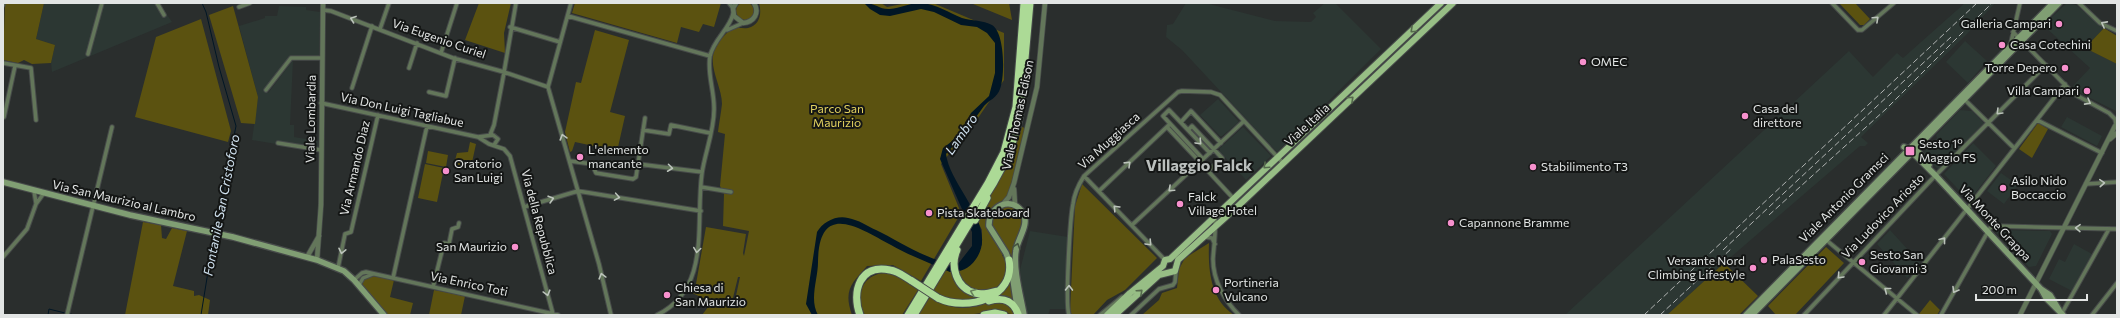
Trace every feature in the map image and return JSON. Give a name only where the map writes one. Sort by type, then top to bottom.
[{"type":"highway","points":[[978,208],[999,163],[1016,121],[1024,3]]},
{"type":"highway","points":[[904,315],[966,228],[992,187],[1007,156],[1023,93],[1030,3]]},
{"type":"highway","points":[[946,258],[966,228]]},
{"type":"highway","points":[[946,258],[961,284],[971,292],[982,294],[997,291]]},
{"type":"highway","points":[[938,299],[965,305],[982,300],[997,291],[1008,278],[1010,268],[1009,260]]},
{"type":"highway","points":[[860,315],[855,299],[860,281],[869,273],[881,269],[891,270],[947,304],[965,307],[995,299],[1004,299],[1011,303],[1020,315]]},
{"type":"highway","points":[[908,315],[936,270]]},
{"type":"highway","points":[[914,315],[936,270]]},
{"type":"highway","points":[[864,315],[858,303],[858,296],[860,285],[868,276],[877,272],[886,271],[911,282]]},
{"type":"highway","points":[[984,315],[995,313],[1004,315]]},
{"type":"main road","name":"Viale Italia","points":[[1107,315],[1166,262],[1441,3]]},
{"type":"main road","name":"Viale Italia","points":[[1177,263],[1178,260],[1453,3]]},
{"type":"main road","name":"Viale Antonio Gramsci","points":[[1909,149],[1965,100],[2053,3]]},
{"type":"main road","name":"Viale Antonio Gramsci","points":[[1748,315],[2010,47],[2020,40],[2059,3]]},
{"type":"main road","name":"Via Monte Grappa","points":[[1909,149],[1935,174],[2036,283],[2050,295],[2062,313]]},
{"type":"main road","name":"Via San Maurizio al Lambro","points":[[3,182],[93,206],[215,233],[317,260],[338,268],[354,280],[384,315]]},
{"type":"main road","points":[[1003,204],[1015,205],[1022,211],[1025,219],[1015,257],[1020,315],[1009,260],[989,226],[991,212],[998,205],[1003,204]]},
{"type":"main road","points":[[1166,262],[1177,263],[1172,274]]},
{"type":"main road","points":[[1166,262],[1172,274]]},
{"type":"main road","points":[[1115,315],[1156,277],[1172,274]]},
{"type":"street","points":[[88,54],[102,3]]},
{"type":"street","points":[[157,3],[164,15]]},
{"type":"street","points":[[239,7],[250,3]]},
{"type":"street","name":"Viale Lombardia","points":[[317,260],[321,150],[323,3]]},
{"type":"street","points":[[380,29],[389,3]]},
{"type":"street","points":[[441,53],[457,3]]},
{"type":"street","points":[[487,142],[494,125],[504,72],[510,27],[516,3]]},
{"type":"street","points":[[572,3],[548,87],[612,314],[617,315]]},
{"type":"street","points":[[729,3],[733,8]]},
{"type":"street","points":[[657,315],[675,304],[688,284],[693,269],[698,245],[701,211],[700,187],[714,106],[711,89],[710,56],[716,43],[729,25],[733,14],[733,8],[736,3]]},
{"type":"street","points":[[725,32],[743,23],[750,22],[756,16],[757,9],[754,3]]},
{"type":"street","name":"Viale Thomas Edison","points":[[1003,204],[1014,183],[1030,120],[1040,61],[1044,3]]},
{"type":"street","points":[[1832,3],[1858,30],[1865,29],[1894,3]]},
{"type":"street","points":[[2010,47],[2020,3]]},
{"type":"street","points":[[2079,3],[2100,22],[2117,30]]},
{"type":"street","name":"Via Eugenio Curiel","points":[[323,10],[372,26],[455,58],[504,72],[548,87]]},
{"type":"street","points":[[733,14],[737,20],[743,23]]},
{"type":"street","points":[[568,16],[710,56]]},
{"type":"street","points":[[352,88],[372,26]]},
{"type":"street","points":[[510,27],[560,42]]},
{"type":"street","points":[[2013,32],[2074,94],[2109,113],[2115,119],[2117,132],[2109,141]]},
{"type":"street","points":[[409,68],[417,43]]},
{"type":"street","points":[[266,90],[291,58],[322,58]]},
{"type":"street","points":[[429,92],[446,96],[455,58]]},
{"type":"street","points":[[3,63],[31,68],[36,120]]},
{"type":"street","name":"Via Ludovico Ariosto","points":[[1804,315],[1935,174],[2046,65]]},
{"type":"street","points":[[4,117],[15,66]]},
{"type":"street","points":[[1884,315],[2065,84]]},
{"type":"street","name":"Via Muggiasca","points":[[1069,315],[1073,205],[1084,176],[1178,92],[1218,94],[1244,121]]},
{"type":"street","points":[[1965,100],[2014,148]]},
{"type":"street","name":"Via Don Luigi Tagliabue","points":[[322,103],[478,137],[487,142]]},
{"type":"street","points":[[1203,159],[1163,116],[1170,110],[1210,153]]},
{"type":"street","points":[[1180,122],[1192,111],[1221,143]]},
{"type":"street","name":"Via Armando Diaz","points":[[338,268],[345,234],[351,232],[378,115]]},
{"type":"street","points":[[570,161],[592,164],[596,173],[633,179],[636,177],[646,118]]},
{"type":"street","points":[[1188,130],[1199,119]]},
{"type":"street","points":[[2037,120],[2102,153]]},
{"type":"street","points":[[1132,225],[1244,121],[1283,162]]},
{"type":"street","points":[[1099,191],[1170,124]]},
{"type":"street","points":[[2020,315],[2109,141],[2116,124]]},
{"type":"street","points":[[494,125],[498,141],[494,145]]},
{"type":"street","points":[[644,130],[669,134],[671,125],[710,133]]},
{"type":"street","points":[[393,278],[426,126]]},
{"type":"street","points":[[1192,126],[1222,158],[1208,171],[1233,198]]},
{"type":"street","points":[[67,315],[112,127]]},
{"type":"street","points":[[1167,127],[1200,162]]},
{"type":"street","points":[[489,136],[493,135],[497,137]]},
{"type":"street","name":"Via Don Luigi Tagliabue","points":[[478,137],[489,136]]},
{"type":"street","name":"Via della Repubblica","points":[[487,142],[504,149],[510,156],[553,314]]},
{"type":"street","points":[[278,143],[321,150]]},
{"type":"street","points":[[638,164],[702,172]]},
{"type":"street","points":[[1084,176],[1166,262]]},
{"type":"street","points":[[2086,184],[2117,182]]},
{"type":"street","name":"Viale Thomas Edison","points":[[1014,183],[1015,205]]},
{"type":"street","points":[[700,187],[731,192]]},
{"type":"street","points":[[34,191],[36,204]]},
{"type":"street","points":[[524,207],[578,191],[701,211]]},
{"type":"street","points":[[3,257],[27,229],[36,204],[44,193]]},
{"type":"street","points":[[1215,216],[1216,226],[1213,262],[1218,282],[1227,302],[1239,315]]},
{"type":"street","points":[[433,287],[444,243],[449,244],[452,229],[458,227],[459,223]]},
{"type":"street","points":[[1941,315],[1990,228],[1995,226],[2117,229]]},
{"type":"street","points":[[2062,313],[2108,229]]},
{"type":"street","name":"Viale Lombardia","points":[[307,257],[319,235]]},
{"type":"street","points":[[1202,238],[1210,236],[1215,244]]},
{"type":"street","points":[[1824,238],[1852,263],[1917,315]]},
{"type":"street","name":"Via Enrico Toti","points":[[354,280],[362,273],[375,274],[558,315]]},
{"type":"street","points":[[359,285],[363,278],[375,274]]},
{"type":"street","points":[[1131,315],[1159,289],[1173,285],[1172,274]]},
{"type":"street","points":[[2092,315],[2117,283]]},
{"type":"street","points":[[1100,315],[1130,293]]},
{"type":"shaded area","points":[[44,3],[159,3],[172,22],[52,72],[51,63],[55,45],[36,39]]},
{"type":"shaded area","points":[[1186,3],[1205,3],[1275,21],[1311,22],[1316,17],[1313,13],[1325,3],[1335,3],[1381,49],[1277,152],[1182,50],[1166,37],[1167,25],[1173,24]]},
{"type":"shaded area","points":[[1965,3],[1995,3],[1967,34],[1861,137],[1868,143],[1865,146],[1860,146],[1724,263],[1667,315],[1565,315],[1849,51],[1873,77],[1897,53],[1903,58]]},
{"type":"shaded area","points":[[2067,3],[2076,5],[2104,28],[2085,48],[2117,64],[2116,111],[2082,94],[2073,86],[2090,68],[2043,25]]},
{"type":"shaded area","points":[[279,6],[306,7],[306,10],[320,12],[319,57],[291,56],[264,90],[268,93],[293,60],[290,125],[294,125],[294,137],[318,141],[318,151],[252,140],[258,97],[239,26],[265,18],[265,16],[277,16]]},
{"type":"shaded area","points":[[1965,41],[1987,61],[1968,83],[1946,62]]},
{"type":"shaded area","points":[[1218,99],[1239,122],[1222,136],[1220,136],[1200,115]]},
{"type":"shaded area","points":[[1960,110],[1972,111],[1984,123],[1938,169],[1929,161],[1924,152],[1937,138],[1936,135]]},
{"type":"shaded area","points":[[2067,117],[2102,136],[2097,146],[2061,127]]},
{"type":"shaded area","points":[[1243,127],[1271,156],[1246,180],[1220,152],[1220,148]]},
{"type":"shaded area","points":[[1973,143],[1996,166],[1969,201],[1944,174]]},
{"type":"shaded area","name":"Asilo Nido Boccaccio","points":[[2001,173],[2018,185],[2004,204],[1987,191]]},
{"type":"shaded area","points":[[1890,230],[1920,263],[1907,278],[1877,244]]},
{"type":"shaded area","points":[[1998,230],[2050,231],[2052,234],[2036,266],[2029,267],[1996,232]]},
{"type":"shaded area","points":[[1030,231],[1068,237],[1067,309],[1050,309],[1048,315],[1026,315],[1020,270]]},
{"type":"shaded area","points":[[2074,244],[2092,254],[2072,291],[2049,279],[2059,259],[2065,262]]},
{"type":"green space","points":[[741,2],[749,2],[754,7],[752,18],[749,20],[741,20],[736,15],[736,7]]},
{"type":"green space","points":[[5,3],[44,3],[36,39],[55,45],[51,63],[32,64],[24,60],[18,63],[3,60]]},
{"type":"green space","points":[[479,3],[511,3],[504,33],[505,53],[465,40]]},
{"type":"green space","points":[[575,3],[721,3],[714,27],[703,24],[699,32],[681,27],[677,43],[572,13]]},
{"type":"green space","name":"Parco San Maurizio","points":[[759,3],[881,3],[887,7],[907,3],[933,3],[1004,33],[1004,80],[978,118],[941,164],[961,213],[921,281],[893,265],[867,266],[853,282],[850,288],[848,299],[852,315],[702,315],[712,302],[734,305],[740,277],[738,277],[732,302],[703,298],[690,292],[696,284],[706,227],[746,234],[743,253],[744,256],[749,231],[723,226],[724,194],[720,186],[725,134],[718,132],[722,104],[714,68],[713,54],[721,39],[730,30],[735,28],[748,28],[758,21],[760,15]]},
{"type":"green space","points":[[971,3],[1009,3],[1012,20],[973,4]]},
{"type":"green space","points":[[1839,3],[1855,3],[1870,19],[1864,25],[1860,25]]},
{"type":"green space","points":[[233,6],[258,97],[255,124],[241,123],[209,15]]},
{"type":"green space","points":[[201,19],[231,131],[228,142],[135,117],[156,37]]},
{"type":"green space","points":[[2104,28],[2117,36],[2117,64],[2085,48]]},
{"type":"green space","points":[[595,30],[629,40],[610,112],[625,116],[616,156],[602,153],[603,148],[575,142],[572,151],[570,152],[565,132],[576,82],[581,83]]},
{"type":"green space","points":[[2038,123],[2048,129],[2032,158],[2019,149]]},
{"type":"green space","points":[[1022,127],[1025,128],[1011,188],[1005,198],[991,209],[986,222],[990,235],[1003,254],[1002,255],[1007,267],[1006,273],[1001,283],[991,290],[977,292],[970,290],[957,272],[982,245],[982,230],[977,220],[1008,164]]},
{"type":"green space","points":[[470,142],[476,144],[471,167],[454,164],[457,153],[468,152]]},
{"type":"green space","points":[[428,151],[448,155],[446,167],[426,163]]},
{"type":"green space","points":[[425,164],[444,168],[437,202],[418,198]]},
{"type":"green space","points":[[1082,184],[1157,258],[1125,290],[1107,300],[1093,315],[1072,315],[1070,311],[1075,206]]},
{"type":"green space","points":[[1003,205],[1016,208],[1023,218],[1013,268],[993,232],[990,222],[999,206]]},
{"type":"green space","points":[[143,222],[161,225],[162,238],[166,239],[172,228],[187,231],[173,286],[194,291],[194,296],[199,295],[210,300],[208,315],[125,315]]},
{"type":"green space","points":[[1209,243],[1210,273],[1215,292],[1220,301],[1234,315],[1142,315],[1159,300],[1162,293],[1177,288],[1179,269],[1185,258]]},
{"type":"green space","points":[[1826,247],[1844,263],[1795,315],[1776,315],[1768,306]]},
{"type":"green space","points":[[1724,263],[1758,296],[1739,315],[1667,315]]},
{"type":"green space","points":[[946,270],[952,272],[956,282],[985,297],[956,302],[932,292]]},
{"type":"green space","points":[[887,273],[898,277],[918,290],[902,315],[865,315],[861,308],[860,301],[862,287],[872,277]]},
{"type":"green space","points":[[371,275],[394,280],[390,297],[413,303],[410,315],[385,315],[361,287],[364,279]]},
{"type":"green space","points":[[1010,277],[1016,304],[995,295]]},
{"type":"green space","points":[[434,290],[465,296],[461,315],[429,315]]},
{"type":"green space","points":[[930,297],[946,305],[960,308],[999,301],[1010,307],[1016,315],[996,311],[967,315],[918,315]]},
{"type":"green space","points":[[1930,300],[1940,310],[1937,315],[1919,314]]},
{"type":"water","name":"Lambro","points":[[864,3],[887,9],[914,3],[927,4],[962,18],[989,23],[996,30],[1002,45],[1003,55],[1003,75],[999,92],[984,106],[966,131],[946,154],[949,167],[978,220],[982,233],[981,246],[976,259],[968,268],[961,271],[950,272],[905,253],[854,227],[843,224],[833,225],[825,231],[820,243],[814,296],[815,309],[818,315],[812,315],[806,304],[817,232],[826,222],[834,218],[843,217],[856,220],[916,251],[948,263],[958,264],[972,246],[972,232],[940,159],[943,148],[961,131],[971,113],[989,96],[995,73],[995,43],[987,33],[977,27],[961,25],[934,12],[921,9],[890,16],[880,15]]},
{"type":"waterway","name":"Fontanile San Cristoforo","points":[[202,3],[206,12],[219,67],[236,126],[215,232]]},
{"type":"waterway","name":"Fontanile San Cristoforo","points":[[201,315],[214,235]]},
{"type":"waterway","points":[[48,315],[49,309],[65,313]]},
{"type":"railway","points":[[1644,315],[1977,3]]},
{"type":"railway","points":[[1769,215],[1886,109],[1992,3]]},
{"type":"railway","points":[[1723,250],[1951,37]]},
{"type":"railway","points":[[1660,315],[1732,248]]},
{"type":"place","name":"Galleria Campari","points":[[2059,24]]},
{"type":"place","name":"Casa Cotechini","points":[[2002,45]]},
{"type":"place","name":"OMEC","points":[[1583,62]]},
{"type":"place","name":"Torre Depero","points":[[2065,68]]},
{"type":"place","name":"Villa Campari","points":[[2087,91]]},
{"type":"place","name":"Casa del direttore","points":[[1745,116]]},
{"type":"place","name":"Sesto 1º Maggio FS","points":[[1910,151]]},
{"type":"place","name":"L'elemento mancante","points":[[580,157]]},
{"type":"place","name":"Stabilimento T3","points":[[1533,167]]},
{"type":"place","name":"Oratorio San Luigi","points":[[446,171]]},
{"type":"place","name":"Asilo Nido Boccaccio","points":[[2003,188]]},
{"type":"place","name":"Falck Village Hotel","points":[[1180,204]]},
{"type":"place","name":"Pista Skateboard","points":[[929,213]]},
{"type":"place","name":"Capannone Bramme","points":[[1451,223]]},
{"type":"place","name":"San Maurizio","points":[[515,247]]},
{"type":"place","name":"PalaSesto","points":[[1764,260]]},
{"type":"place","name":"Sesto San Giovanni 3","points":[[1862,262]]},
{"type":"place","name":"Versante Nord Climbing Lifestyle","points":[[1753,268]]},
{"type":"place","name":"Portineria Vulcano","points":[[1216,290]]},
{"type":"place","name":"Chiesa di San Maurizio","points":[[667,295]]},
{"type":"district","name":"Villaggio Falck","points":[[1199,165]]}]
